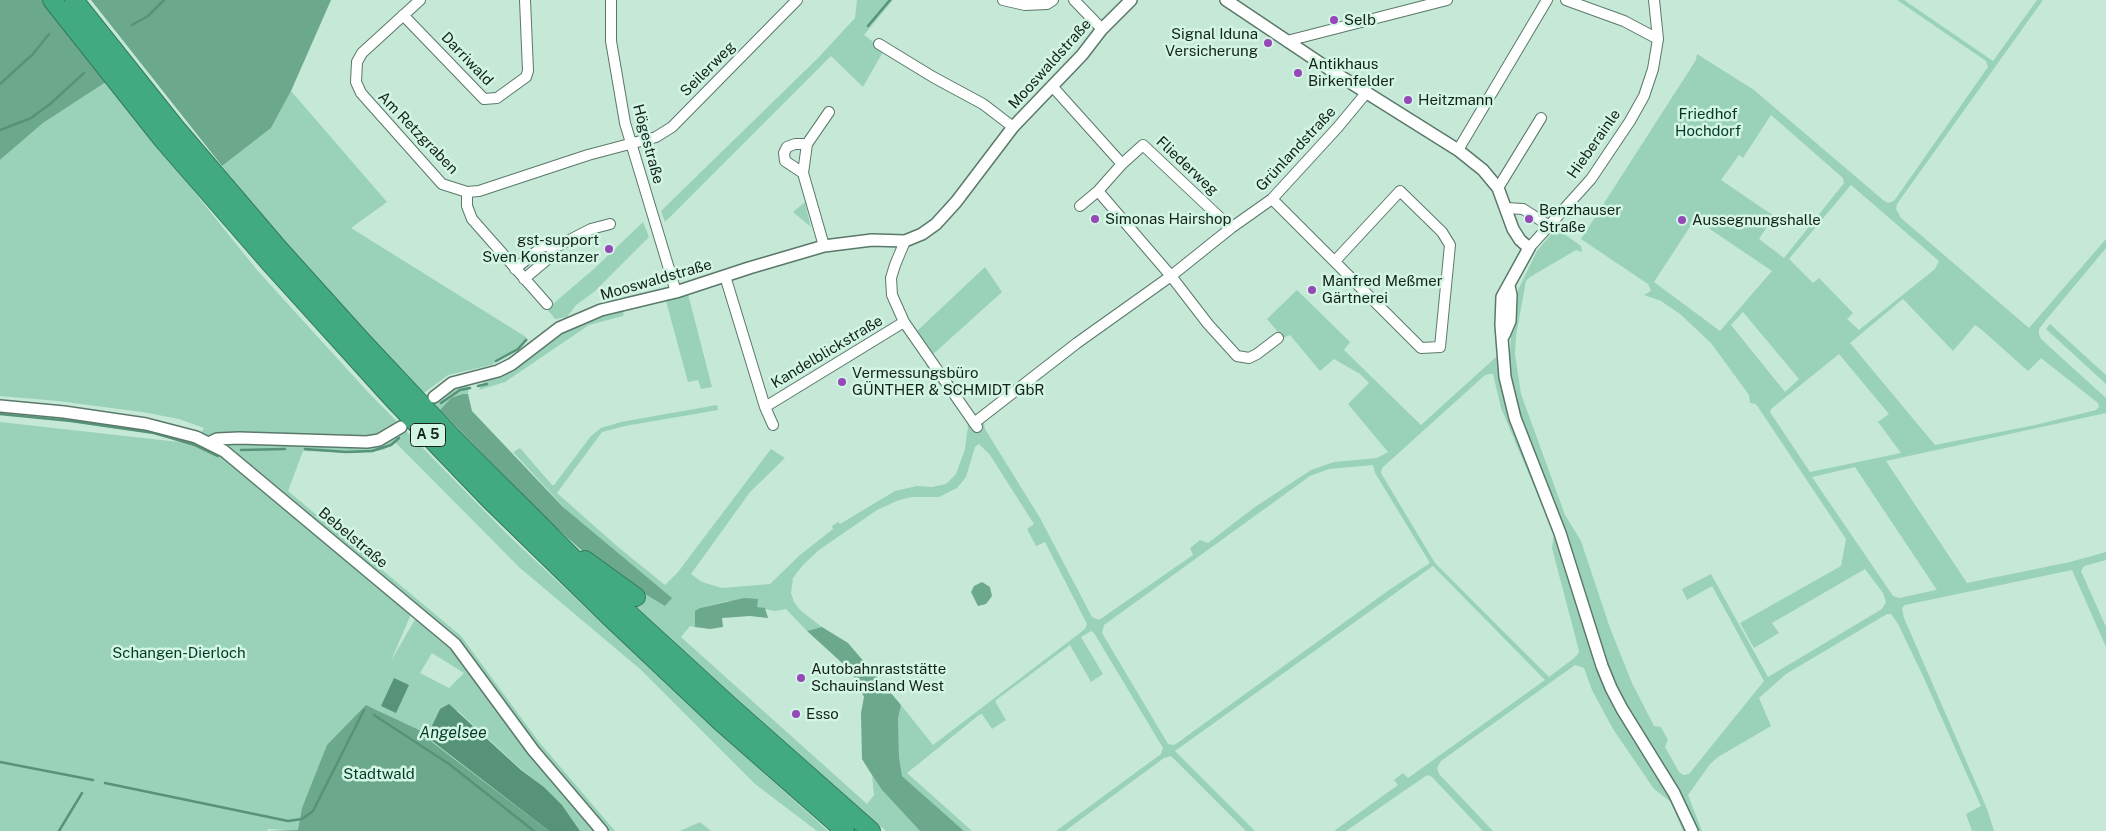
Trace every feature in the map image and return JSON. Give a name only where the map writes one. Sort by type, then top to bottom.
[{"type":"highway","name":"A 5","points":[[52,0],[163,140],[269,262],[400,406],[489,499],[612,619],[721,722],[845,831]]},
{"type":"highway","name":"A 5","points":[[74,0],[175,127],[279,249],[446,430],[559,545],[724,701],[871,831]]},
{"type":"highway","points":[[559,545],[598,568],[636,597]]},
{"type":"street","name":"Am Retzgraben","points":[[420,0],[362,53],[357,62],[356,73],[358,89],[442,184],[467,192],[479,191],[588,155],[631,144]]},
{"type":"street","name":"Darriwald","points":[[403,15],[484,100],[497,98],[526,77],[528,71],[524,0]]},
{"type":"street","name":"Högestraße","points":[[610,0],[612,55],[631,144],[676,292]]},
{"type":"street","name":"Seilerweg","points":[[631,144],[656,137],[672,127],[797,0]]},
{"type":"street","points":[[1003,0],[1025,5],[1047,4],[1053,0]]},
{"type":"street","points":[[1074,0],[1102,29]]},
{"type":"street","name":"Mooswaldstraße","points":[[434,397],[452,384],[498,371],[512,364],[558,328],[602,310],[676,292],[824,246],[851,242],[905,241],[922,234],[936,224],[956,202],[1013,127],[1082,55],[1102,29],[1130,0]]},
{"type":"street","points":[[1226,0],[1458,150],[1483,170],[1498,188],[1513,229],[1520,240],[1529,248]]},
{"type":"street","points":[[1287,41],[1415,4],[1447,0]]},
{"type":"street","points":[[1458,150],[1547,0]]},
{"type":"street","points":[[1566,0],[1624,21],[1658,40]]},
{"type":"street","name":"Hieberainle","points":[[1654,0],[1658,40],[1653,69],[1644,96],[1630,121],[1591,178],[1529,248],[1502,297],[1501,325],[1505,377],[1515,418],[1560,533],[1602,666],[1622,709],[1682,808],[1692,831]]},
{"type":"street","name":"Mooswaldstraße","points":[[879,44],[926,73],[983,104],[1013,127]]},
{"type":"street","points":[[1052,86],[1122,164]]},
{"type":"street","name":"Grünlandstraße","points":[[904,322],[930,363],[976,426],[1077,343],[1171,276],[1231,228],[1272,199],[1338,127],[1367,92]]},
{"type":"street","points":[[824,246],[803,173],[807,144],[829,112]]},
{"type":"street","points":[[1498,188],[1541,118]]},
{"type":"street","points":[[803,173],[786,161],[784,153],[787,147],[795,144],[807,144]]},
{"type":"street","name":"Fliederweg","points":[[1080,206],[1098,191],[1122,164],[1143,145],[1231,228]]},
{"type":"street","points":[[1098,191],[1171,276],[1208,324],[1237,356],[1249,358],[1258,354],[1278,338]]},
{"type":"street","points":[[1272,199],[1421,348],[1440,347],[1450,245],[1442,232],[1400,191],[1335,261]]},
{"type":"street","points":[[467,192],[467,206],[472,219],[547,304]]},
{"type":"street","points":[[1506,208],[1523,209],[1548,225]]},
{"type":"street","points":[[524,279],[549,258],[556,247],[591,229],[610,224]]},
{"type":"street","points":[[904,322],[892,295],[891,278],[905,241]]},
{"type":"street","points":[[515,269],[543,246],[556,247]]},
{"type":"street","name":"Kandelblickstraße","points":[[725,276],[765,407],[774,425]]},
{"type":"street","name":"Kandelblickstraße","points":[[765,407],[904,322]]},
{"type":"street","name":"Bebelstraße","points":[[0,406],[64,412],[146,424],[178,431],[224,451],[455,644],[533,750],[602,831]]},
{"type":"street","points":[[209,443],[217,439],[239,438],[367,442],[379,440],[401,427]]},
{"type":"street","points":[[224,451],[239,438]]},
{"type":"green space","points":[[0,0],[42,0],[106,82],[43,123],[0,160]]},
{"type":"green space","points":[[91,0],[331,0],[291,91],[271,128],[222,166]]},
{"type":"green space","points":[[857,0],[893,0],[864,35],[884,50],[863,87],[831,56],[665,222],[661,211],[818,58],[855,18]]},
{"type":"green space","name":"Friedhof Hochdorf","points":[[1897,0],[1904,0],[1993,61],[2037,0],[2043,0],[1897,204],[1896,209],[1901,218],[2029,328],[2106,239],[2106,248],[2046,320],[2039,329],[2039,334],[2041,339],[2106,398],[2106,413],[1886,461],[1967,583],[2070,562],[2106,552],[2106,560],[2084,566],[2081,571],[2106,627],[2106,647],[2072,570],[1905,605],[1902,608],[1904,618],[1987,809],[1994,831],[1972,831],[1966,814],[1981,806],[1898,624],[1891,614],[1887,614],[1786,674],[1759,698],[1771,726],[1718,757],[1710,764],[1688,795],[1702,831],[1683,831],[1671,802],[1654,789],[1613,729],[1592,690],[1584,668],[1575,665],[1441,761],[1437,768],[1439,774],[1493,831],[1483,831],[1432,777],[1427,775],[1346,831],[1334,831],[1398,785],[1394,780],[1403,773],[1408,778],[1545,680],[1433,566],[1175,751],[1255,831],[1246,831],[1171,756],[1164,758],[1065,831],[1056,831],[1161,754],[1163,748],[1094,633],[1091,631],[1081,637],[1103,674],[1091,682],[1070,645],[996,700],[1006,720],[992,729],[982,714],[979,715],[907,773],[972,831],[964,831],[902,776],[899,757],[898,719],[901,705],[933,745],[1085,629],[1087,624],[1045,542],[1036,546],[1027,529],[1034,524],[990,455],[979,444],[975,447],[966,477],[957,488],[939,497],[912,497],[899,500],[877,510],[819,550],[803,565],[793,578],[791,593],[794,602],[800,610],[822,627],[807,631],[786,609],[775,611],[728,601],[700,608],[695,612],[695,627],[690,626],[681,637],[867,804],[874,795],[872,775],[882,790],[920,831],[886,831],[748,712],[634,605],[642,592],[513,452],[520,448],[554,485],[591,436],[601,428],[621,422],[717,405],[718,410],[625,426],[602,432],[557,493],[618,547],[665,585],[678,572],[771,449],[785,458],[750,492],[691,574],[702,582],[722,588],[770,584],[800,555],[833,529],[832,526],[838,522],[840,524],[895,491],[917,486],[932,487],[946,484],[956,474],[965,449],[968,426],[966,419],[926,366],[934,361],[973,413],[980,414],[1108,324],[986,419],[984,423],[985,429],[1040,518],[1092,617],[1099,620],[1193,555],[1190,548],[1200,540],[1208,543],[1255,507],[1311,470],[1334,462],[1377,458],[1388,452],[1348,404],[1369,383],[1360,374],[1334,359],[1320,371],[1290,335],[1283,338],[1267,319],[1297,290],[1350,342],[1344,350],[1421,425],[1495,358],[1510,356],[1511,337],[1517,314],[1518,290],[1537,251],[1556,228],[1581,246],[1582,252],[1576,250],[1526,281],[1516,336],[1515,354],[1521,394],[1565,515],[1581,541],[1610,628],[1632,683],[1654,726],[1661,727],[1668,740],[1665,747],[1679,772],[1683,775],[1689,774],[1764,681],[1712,586],[1687,600],[1682,589],[1711,574],[1768,677],[1882,609],[1886,602],[1883,593],[1865,569],[1772,623],[1779,633],[1754,648],[1740,623],[1841,566],[1846,539],[1756,404],[1750,403],[1749,395],[1711,343],[1680,314],[1661,301],[1644,295],[1651,291],[1648,284],[1581,239],[1696,60],[1697,54],[1754,90],[1888,203],[1894,201],[1988,67],[1986,61]],"holes":[[[1771,115],[1843,178],[1844,183],[1784,258],[1759,239],[1774,216],[1721,180],[1739,155],[1743,158]],[[1851,185],[1939,261],[1935,269],[1859,330],[1847,319],[1853,313],[1819,278],[1813,283],[1789,259]],[[1695,219],[1772,271],[1720,331],[1654,282]],[[1903,299],[1953,351],[1975,325],[2028,371],[2041,358],[2098,403],[2099,407],[2096,410],[2035,425],[1935,445],[1850,343]],[[1743,312],[1799,379],[1785,392],[1731,325]],[[1839,354],[1889,414],[1878,422],[1901,453],[1810,472],[1770,412],[1771,409]],[[1493,374],[1501,408],[1554,534],[1552,548],[1579,651],[1578,654],[1549,677],[1435,563],[1381,473],[1382,468],[1484,376]],[[1373,465],[1375,473],[1430,563],[1389,590],[1174,745],[1168,744],[1102,633],[1104,625],[1310,476],[1329,469]],[[1855,467],[1937,590],[1899,598],[1893,596],[1812,477]]]},
{"type":"green space","name":"Schangen-Dierloch","points":[[106,82],[257,270],[366,390],[509,536],[713,727],[828,831],[817,831],[755,784],[640,669],[520,568],[396,443],[383,450],[357,453],[303,451],[288,491],[461,636],[539,742],[615,831],[580,831],[562,805],[544,787],[522,770],[458,711],[440,709],[428,734],[371,707],[309,831],[268,829],[267,831],[0,831],[0,422],[197,444],[194,442],[204,428],[179,419],[142,412],[58,401],[0,396],[0,160],[43,123]],"holes":[[[255,484],[417,616],[391,661],[411,614]],[[432,653],[464,673],[449,688],[420,673]]]},
{"type":"green space","points":[[291,91],[387,202],[351,228],[526,337],[528,340],[519,350],[491,365],[448,375],[424,393],[361,328],[282,240],[222,166],[271,128]]},
{"type":"green space","points":[[805,202],[810,224],[811,227],[793,212]]},
{"type":"green space","points":[[643,222],[649,237],[594,292],[576,305],[567,317],[555,319],[547,309],[595,268]]},
{"type":"green space","points":[[985,267],[1002,292],[931,356],[916,332]]},
{"type":"green space","points":[[688,294],[712,387],[701,389],[698,380],[688,382],[666,301]]},
{"type":"green space","points":[[624,309],[623,316],[589,325],[505,382],[479,390],[484,381],[514,370],[577,323]]},
{"type":"green space","points":[[2050,324],[2106,375],[2106,384],[2046,329]]},
{"type":"green space","points":[[464,383],[469,383],[468,394],[451,398],[440,410],[433,402],[437,398]]},
{"type":"green space","points":[[468,394],[472,411],[563,507],[672,598],[665,606],[580,549],[550,522],[440,410],[451,398]]},
{"type":"green space","points":[[982,582],[990,587],[992,596],[986,604],[978,606],[971,592],[974,586]]},
{"type":"green space","points":[[744,598],[758,599],[757,607],[765,608],[768,618],[750,616],[722,618],[723,627],[710,629],[695,627],[695,611],[700,608]]},
{"type":"green space","points":[[822,627],[848,643],[901,705],[898,719],[899,757],[902,776],[964,831],[920,831],[882,790],[862,759],[861,713],[864,697],[852,672],[807,631]]},
{"type":"green space","name":"Stadtwald","points":[[366,705],[428,734],[432,742],[549,831],[266,831],[298,830],[302,808],[327,745]]},
{"type":"green space","points":[[700,822],[711,831],[680,831]]},
{"type":"water","points":[[394,678],[409,685],[396,713],[381,706]]},
{"type":"water","name":"Angelsee","points":[[449,704],[521,770],[544,787],[562,805],[580,831],[549,831],[432,741],[428,734],[440,709]]},
{"type":"waterway","points":[[132,25],[148,16],[164,0]]},
{"type":"waterway","points":[[868,26],[890,0]]},
{"type":"waterway","points":[[0,84],[33,54],[49,34]]},
{"type":"waterway","points":[[0,130],[31,118],[50,104],[84,73]]},
{"type":"waterway","points":[[496,361],[518,349],[526,340]]},
{"type":"waterway","points":[[478,386],[487,384]]},
{"type":"waterway","points":[[441,403],[460,390],[470,388]]},
{"type":"waterway","points":[[0,414],[71,421],[154,433],[195,445],[218,456]]},
{"type":"waterway","points":[[305,449],[346,452],[372,451],[391,445],[399,438]]},
{"type":"waterway","points":[[241,450],[285,449]]},
{"type":"waterway","points":[[105,783],[288,821],[302,819],[313,811],[364,710]]},
{"type":"waterway","points":[[374,715],[449,764],[534,831]]},
{"type":"waterway","points":[[0,762],[93,780]]},
{"type":"waterway","points":[[59,831],[82,793]]},
{"type":"place","name":"Selb","points":[[1334,20]]},
{"type":"place","name":"Signal Iduna Versicherung","points":[[1268,43]]},
{"type":"place","name":"Antikhaus Birkenfelder","points":[[1298,73]]},
{"type":"place","name":"Heitzmann","points":[[1408,100]]},
{"type":"place","name":"Simonas Hairshop","points":[[1095,219]]},
{"type":"place","name":"Benzhauser Straße","points":[[1529,219]]},
{"type":"place","name":"Aussegnungshalle","points":[[1682,220]]},
{"type":"place","name":"gst-support Sven Konstanzer","points":[[609,249]]},
{"type":"place","name":"Manfred Meßmer Gärtnerei","points":[[1312,290]]},
{"type":"place","name":"Vermessungsbüro GÜNTHER & SCHMIDT GbR","points":[[842,382]]},
{"type":"place","name":"Autobahnraststätte Schauinsland West","points":[[801,678]]},
{"type":"place","name":"Esso","points":[[796,714]]}]
